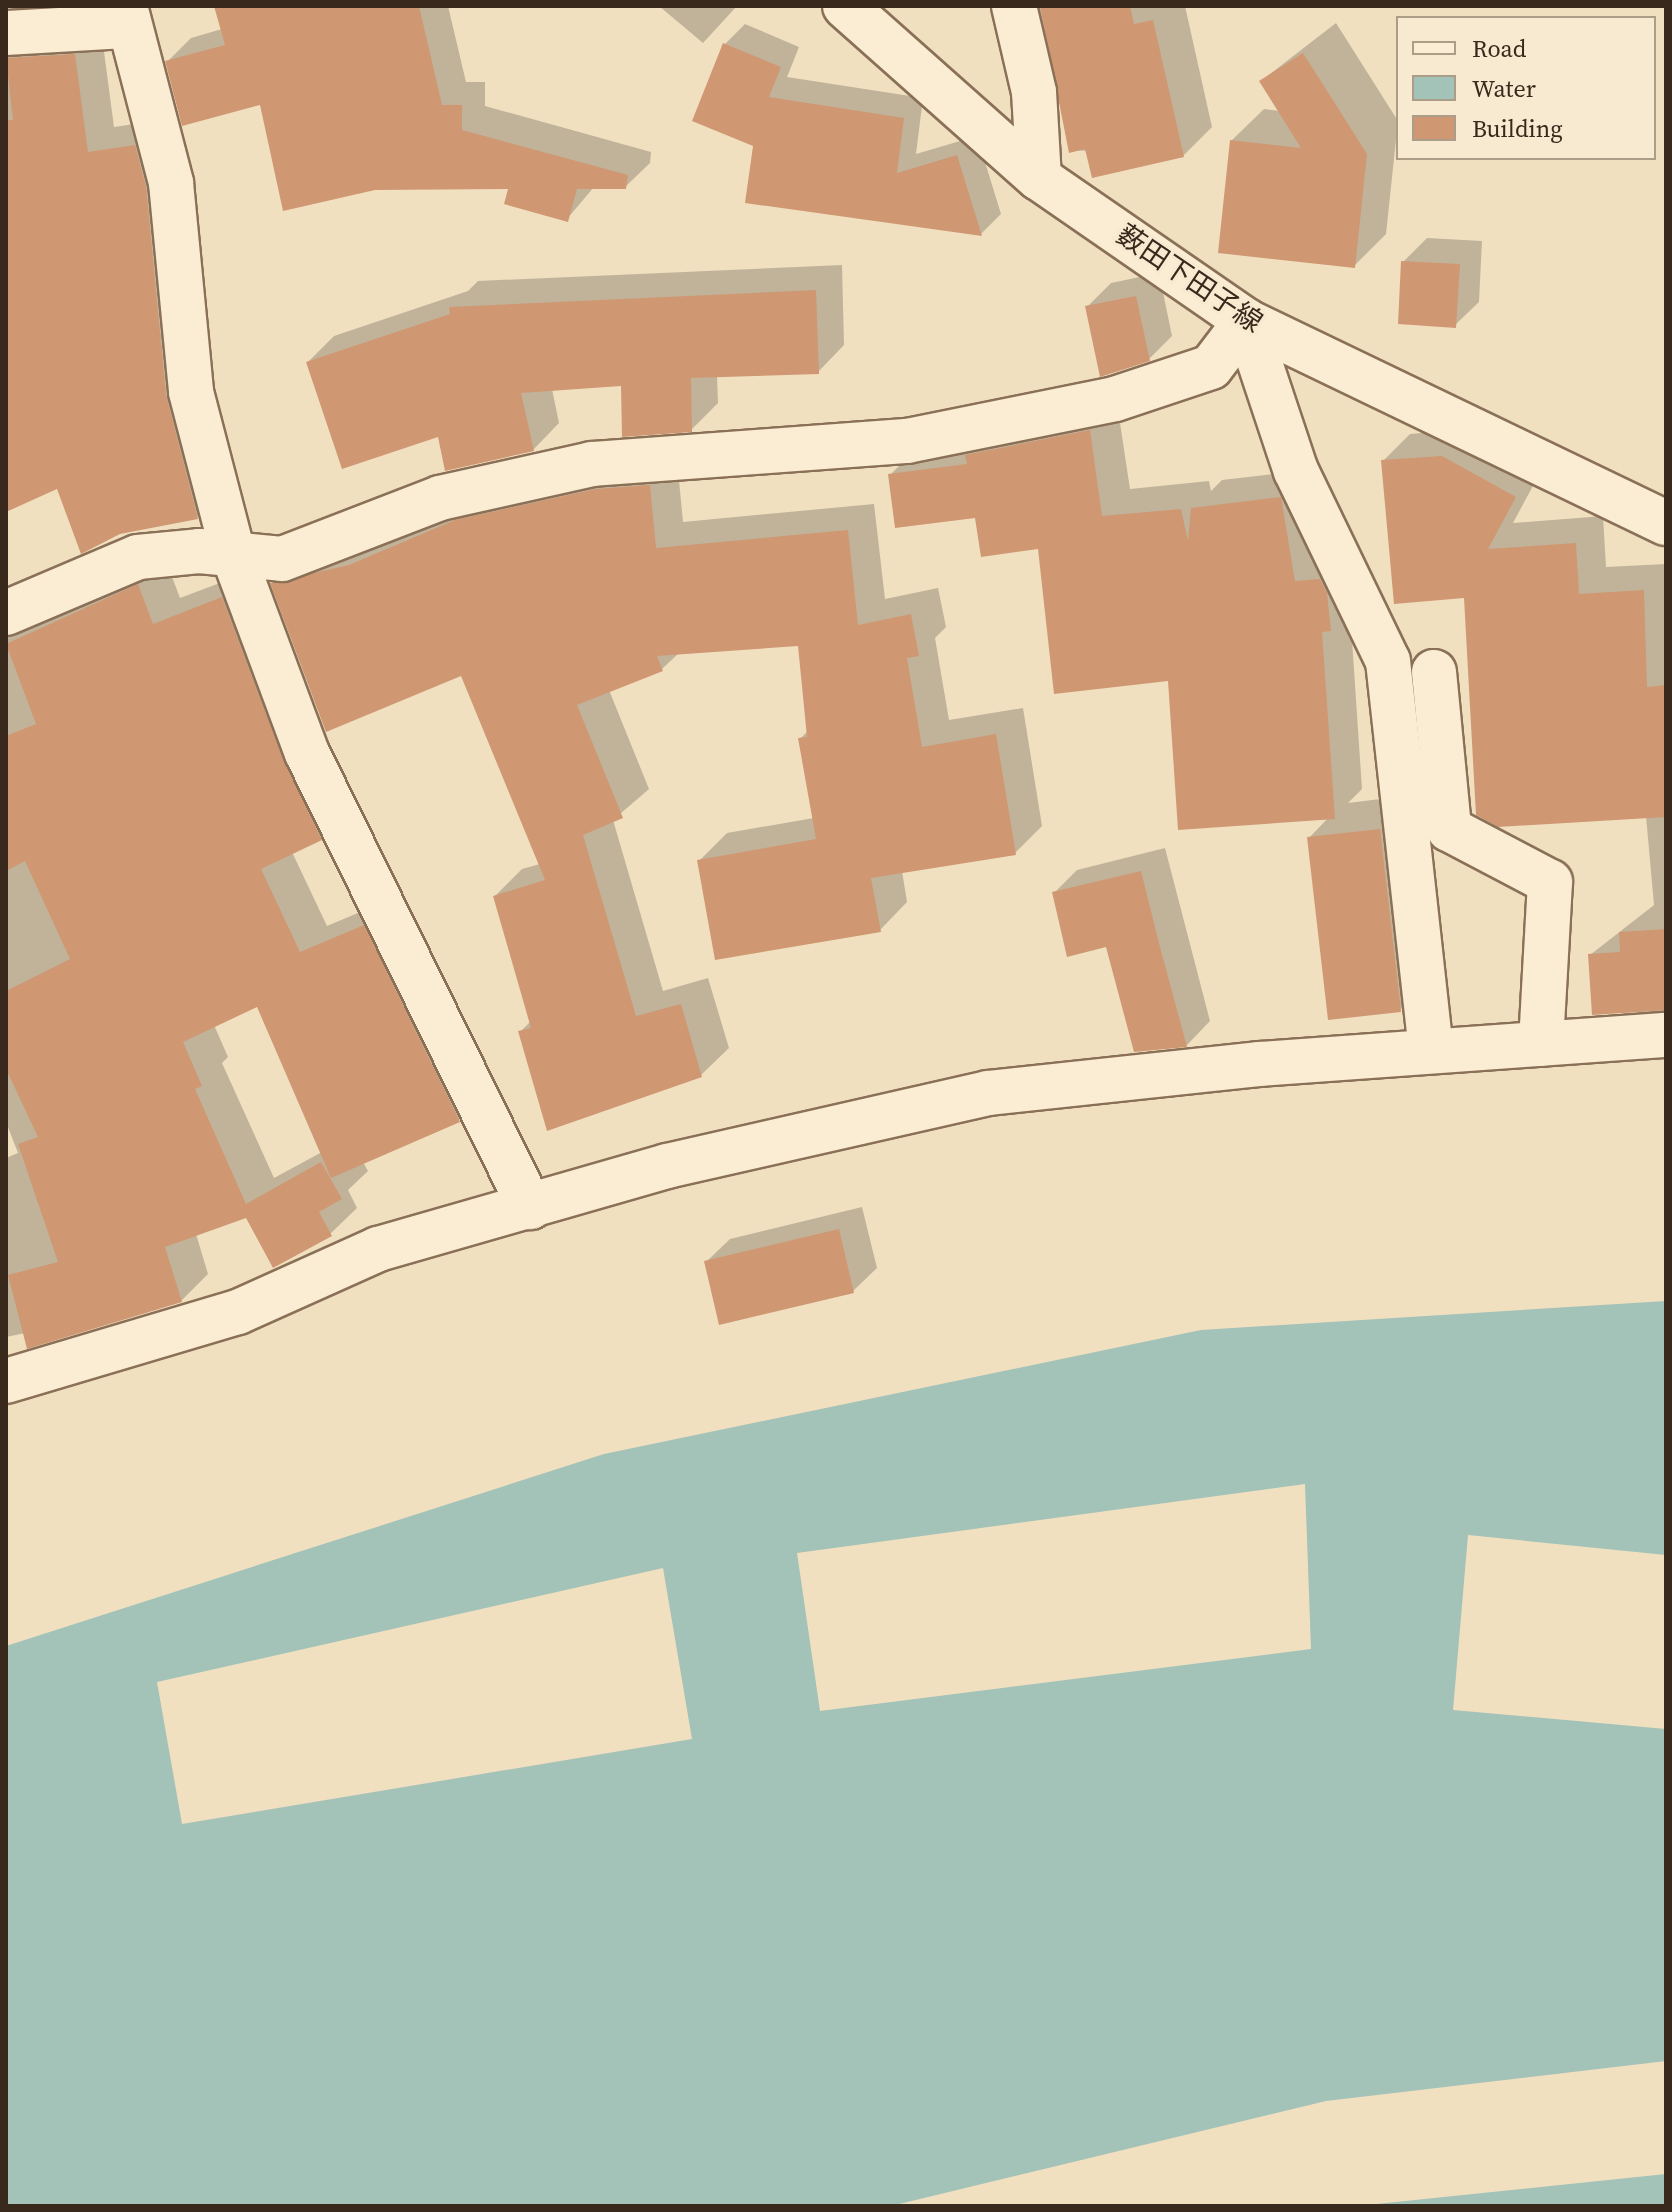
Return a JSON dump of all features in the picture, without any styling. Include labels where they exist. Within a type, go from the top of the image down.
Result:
[{"type":"street","name":"薮田下田子線","points":[[845,6],[1039,178],[1246,321],[1666,523]]},
{"type":"street","points":[[1014,6],[1034,92],[1039,178]]},
{"type":"street","points":[[6,33],[127,16],[171,183],[191,392],[234,557],[307,753],[530,1207]]},
{"type":"street","points":[[6,613],[138,557],[282,559],[440,498],[592,464],[907,441],[1115,399],[1211,367],[1246,321]]},
{"type":"street","points":[[1246,321],[1296,471],[1388,661],[1431,1051]]},
{"type":"street","points":[[1434,672],[1449,829],[1550,882],[1541,1044]]},
{"type":"street","points":[[6,1381],[238,1312],[378,1249],[667,1166],[988,1093],[1431,1051],[1666,1035]]},
{"type":"water","points":[[1666,1301],[1666,2206],[6,2206],[6,1646],[604,1454],[1201,1330]]},
{"type":"pier","points":[[1305,1484],[1311,1649],[820,1711],[797,1553]]},
{"type":"pier","points":[[1468,1535],[1666,1555],[1666,1729],[1453,1710]]},
{"type":"pier","points":[[663,1568],[692,1739],[182,1824],[157,1682]]},
{"type":"pier","points":[[1666,2061],[1666,2174],[1357,2206],[891,2206],[1326,2101]]},
{"type":"building","points":[[214,6],[419,6],[442,105],[462,105],[462,130],[628,175],[626,189],[577,189],[568,222],[504,204],[508,189],[375,190],[283,211],[260,105],[182,126],[165,61],[225,45]]},
{"type":"building","points":[[1040,6],[1130,6],[1134,24],[1153,20],[1184,157],[1092,178],[1085,149],[1069,153]]},
{"type":"building","points":[[723,43],[781,67],[769,97],[904,118],[897,173],[957,155],[982,236],[745,203],[753,146],[692,121]]},
{"type":"building","points":[[1303,53],[1367,154],[1355,268],[1218,253],[1230,140],[1301,148],[1259,81]]},
{"type":"building","points":[[75,54],[88,152],[135,145],[146,187],[166,395],[198,519],[120,534],[81,554],[57,489],[6,512],[6,120],[13,120],[6,58]]},
{"type":"building","points":[[1401,261],[1460,264],[1456,328],[1398,324]]},
{"type":"building","points":[[816,290],[819,374],[691,378],[692,432],[622,437],[621,386],[521,393],[534,451],[445,471],[438,437],[342,469],[306,362],[450,314],[449,307]]},
{"type":"building","points":[[1136,296],[1150,361],[1100,377],[1085,306]]},
{"type":"building","points":[[1090,430],[1102,516],[1181,509],[1188,541],[1191,508],[1281,497],[1295,581],[1320,579],[1327,593],[1331,631],[1322,632],[1335,819],[1178,830],[1168,681],[1054,694],[1038,549],[981,557],[975,518],[895,528],[888,474],[967,464],[965,455]]},
{"type":"building","points":[[1442,456],[1516,497],[1488,549],[1576,543],[1579,594],[1644,590],[1647,687],[1666,685],[1666,817],[1498,827],[1476,815],[1464,598],[1394,604],[1381,460]]},
{"type":"building","points":[[650,485],[656,548],[848,530],[858,625],[911,614],[919,656],[907,658],[922,747],[996,734],[1016,855],[871,878],[881,932],[715,960],[697,860],[816,839],[798,738],[807,737],[798,646],[657,656],[663,671],[577,705],[623,818],[583,835],[636,1016],[681,1004],[702,1077],[547,1131],[518,1031],[531,1028],[493,896],[545,880],[461,676],[326,732],[270,583],[349,565],[455,520],[596,489]]},
{"type":"building","points":[[138,584],[153,624],[222,597],[284,762],[322,840],[261,869],[300,952],[364,925],[460,1122],[331,1178],[257,1007],[183,1042],[202,1086],[195,1089],[246,1204],[321,1162],[342,1199],[319,1212],[332,1236],[273,1268],[246,1218],[165,1247],[182,1302],[27,1349],[8,1275],[58,1262],[18,1144],[38,1137],[6,1069],[6,991],[70,959],[25,861],[6,871],[6,736],[36,724],[6,644]]},
{"type":"building","points":[[1380,829],[1401,1012],[1328,1020],[1307,837]]},
{"type":"building","points":[[1141,871],[1187,1047],[1134,1052],[1106,947],[1067,957],[1052,892]]},
{"type":"building","points":[[1666,929],[1666,1010],[1592,1015],[1588,954],[1620,952],[1619,932]]},
{"type":"building","points":[[839,1229],[854,1293],[719,1325],[704,1261]]}]
